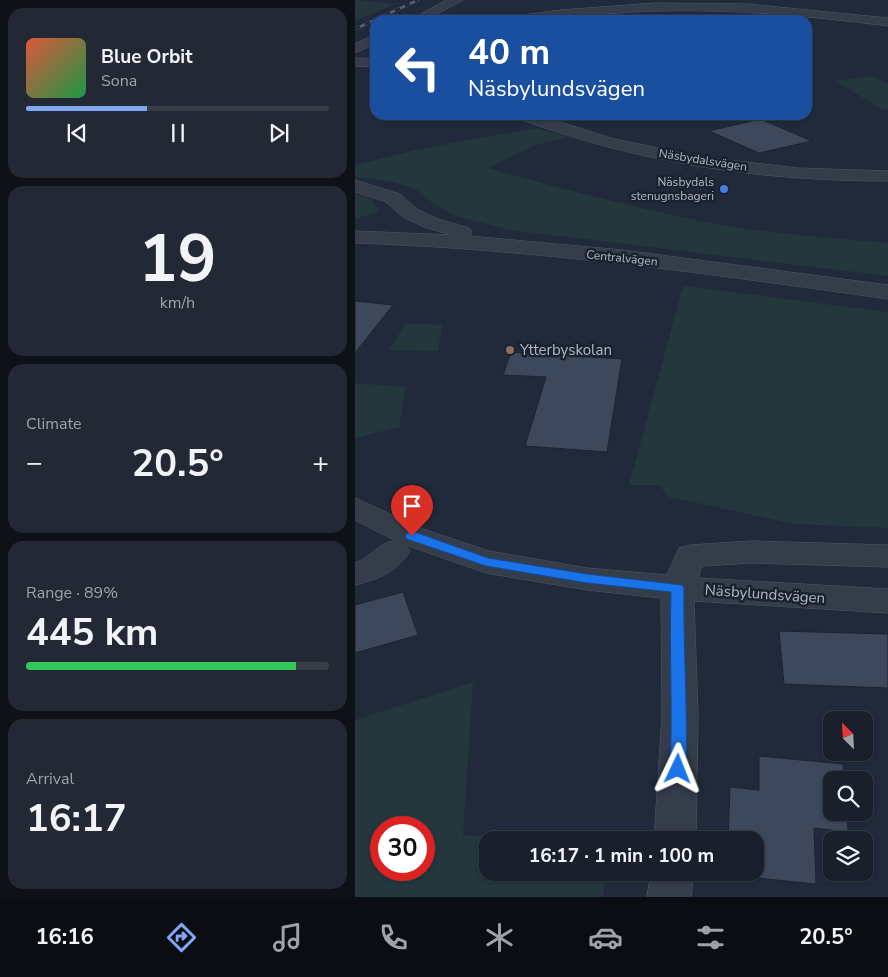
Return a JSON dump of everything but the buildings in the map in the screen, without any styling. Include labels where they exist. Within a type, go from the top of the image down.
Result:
[{"type":"street","points":[[426,15],[457,0]]},
{"type":"street","points":[[550,15],[563,10],[622,6],[703,5],[771,8],[888,22]]},
{"type":"street","points":[[622,6],[625,12],[631,15]]},
{"type":"street","points":[[771,8],[773,15]]},
{"type":"street","points":[[355,49],[370,42]]},
{"type":"street","points":[[355,62],[370,63]]},
{"type":"street","name":"Näsbydalsvägen","points":[[537,120],[574,133],[700,162],[774,171],[888,176]]},
{"type":"street","points":[[355,186],[393,198],[410,213],[431,223],[519,247]]},
{"type":"street","points":[[355,231],[380,225],[395,215],[393,198]]},
{"type":"street","name":"Centralvägen","points":[[355,237],[519,247],[716,269],[888,292]]},
{"type":"street","name":"Centralvägen","points":[[355,246],[515,253],[888,298]]},
{"type":"street","name":"Näsbylundsvägen","points":[[355,508],[412,536],[486,562],[587,579],[678,588],[888,601]]},
{"type":"street","points":[[355,574],[373,569],[394,551]]},
{"type":"street","points":[[675,831],[680,715],[677,633],[678,588],[690,556],[751,552],[888,556]]},
{"type":"street","points":[[669,897],[672,881]]},
{"type":"green space","points":[[355,0],[395,4],[355,21]]},
{"type":"green space","points":[[873,76],[888,84],[888,109],[883,110],[835,81]]},
{"type":"green space","points":[[535,128],[569,137],[536,145],[488,168],[624,204],[706,222],[774,232],[888,243],[888,276],[510,230],[458,217],[434,204],[414,188],[389,181],[355,177],[355,165],[419,149]]},
{"type":"green space","points":[[355,194],[370,198],[380,211],[355,219]]},
{"type":"green space","points":[[683,286],[888,312],[888,528],[795,524],[669,497],[659,485],[629,485]]},
{"type":"green space","points":[[406,323],[442,325],[438,351],[389,350]]},
{"type":"green space","points":[[355,383],[406,387],[399,427],[355,438]]},
{"type":"green space","points":[[473,682],[463,835],[479,836],[479,881],[605,881],[603,897],[355,897],[355,720]]},
{"type":"railway","points":[[385,15],[418,0]]},
{"type":"railway","points":[[355,29],[370,22]]},
{"type":"place","name":"Näsbydals stenugnsbageri","points":[[724,189]]},
{"type":"place","name":"Ytterbyskolan","points":[[510,350]]},
{"type":"route","points":[[412,536],[486,562],[587,579],[678,588],[677,633],[680,715],[678,769]]}]
